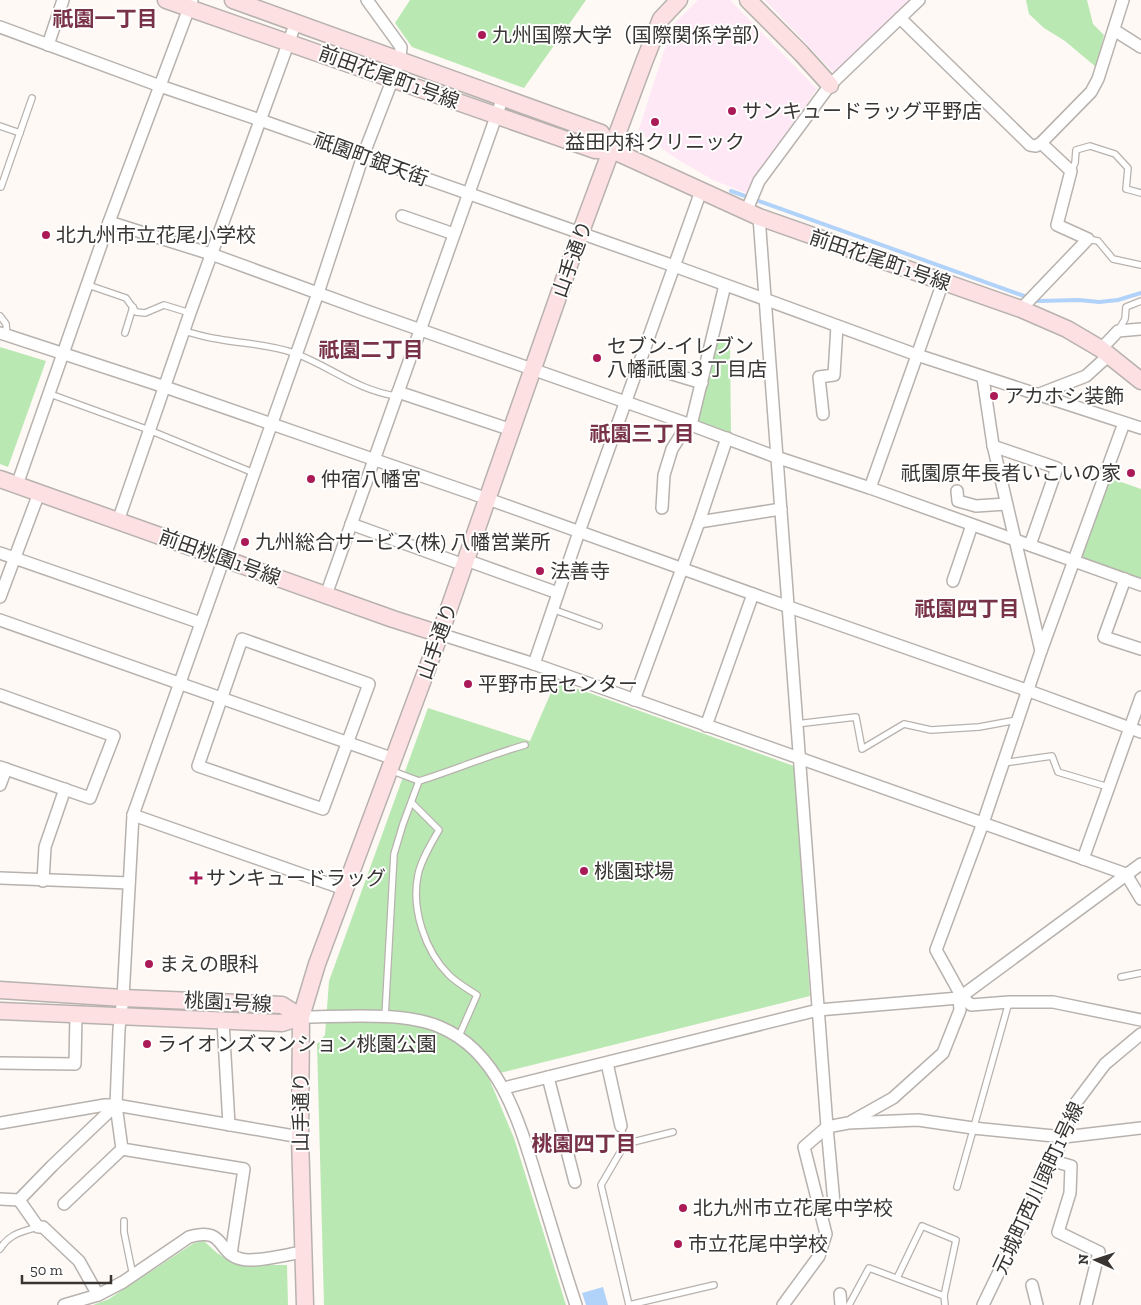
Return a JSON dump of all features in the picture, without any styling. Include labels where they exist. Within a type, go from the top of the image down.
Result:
[{"type":"street","points":[[48,45],[64,0]]},
{"type":"street","name":"前田花尾町1号線","points":[[166,0],[190,4],[289,42],[595,150],[612,150],[701,191],[752,206],[943,282],[1028,301],[1139,376]]},
{"type":"street","name":"前田花尾町1号線","points":[[233,0],[601,132],[612,150]]},
{"type":"street","points":[[122,1149],[116,1105],[133,815],[272,425],[363,156],[400,60],[401,47],[367,0]]},
{"type":"street","name":"山手通り","points":[[305,1305],[300,1137],[301,1017],[317,964],[440,634],[580,234],[660,19],[679,0]]},
{"type":"street","points":[[748,0],[830,85]]},
{"type":"street","points":[[834,1203],[765,300],[752,206],[759,182],[830,85],[919,0]]},
{"type":"street","points":[[900,18],[1030,145],[1036,146],[1091,92],[1098,79],[1123,0]]},
{"type":"street","points":[[17,485],[109,222],[190,4]]},
{"type":"street","points":[[118,521],[211,254],[296,22]]},
{"type":"street","name":"祇園町銀天街","points":[[0,27],[160,86],[674,266],[917,355],[1141,428]]},
{"type":"street","points":[[1114,30],[1141,47]]},
{"type":"street","points":[[326,595],[502,96]]},
{"type":"street","points":[[1028,301],[1088,239],[1057,225],[1071,171],[1041,142]]},
{"type":"street","points":[[534,664],[579,532],[701,191]]},
{"type":"street","points":[[402,216],[454,234]]},
{"type":"street","points":[[109,222],[211,254],[776,457],[870,488],[1141,585]]},
{"type":"street","points":[[870,488],[943,282]]},
{"type":"street","points":[[662,508],[664,475],[672,449],[690,425],[725,285]]},
{"type":"street","points":[[823,414],[819,377],[834,375],[837,326]]},
{"type":"street","points":[[1037,395],[1086,376],[1105,352],[1118,331],[1141,329]]},
{"type":"street","points":[[4,335],[165,387],[488,499],[1136,730]]},
{"type":"street","points":[[639,364],[702,383]]},
{"type":"street","points":[[983,378],[993,446],[1041,651]]},
{"type":"street","points":[[397,394],[512,430]]},
{"type":"street","points":[[848,1123],[893,1098],[944,1053],[960,1010],[960,998],[936,950],[983,823],[1041,651],[1124,423]]},
{"type":"street","points":[[634,700],[699,522],[727,438]]},
{"type":"street","points":[[993,446],[1057,468],[1030,545]]},
{"type":"street","name":"前田桃園1号線","points":[[0,479],[440,634]]},
{"type":"street","points":[[957,491],[958,501],[976,506],[1006,504]]},
{"type":"street","points":[[0,597],[39,493]]},
{"type":"street","points":[[699,522],[781,509]]},
{"type":"street","points":[[351,524],[558,593]]},
{"type":"street","points":[[953,581],[972,525]]},
{"type":"street","points":[[0,553],[201,623]]},
{"type":"street","points":[[1125,579],[1104,637],[1141,649]]},
{"type":"street","points":[[706,726],[753,594]]},
{"type":"street","points":[[0,620],[348,743],[392,764]]},
{"type":"street","points":[[440,634],[534,664],[1126,874],[1141,899]]},
{"type":"street","points":[[242,638],[369,684],[348,743],[323,809],[198,766],[242,638]]},
{"type":"street","points":[[0,695],[114,736],[90,798],[3,768],[0,785]]},
{"type":"street","points":[[1083,859],[1108,787],[1136,730],[1141,697]]},
{"type":"street","points":[[43,881],[45,847],[64,789]]},
{"type":"street","points":[[133,815],[344,889]]},
{"type":"street","points":[[504,1088],[818,1010],[960,998],[1141,864]]},
{"type":"street","points":[[0,878],[129,884]]},
{"type":"street","name":"桃園1号線","points":[[0,990],[282,1005],[301,1017]]},
{"type":"street","points":[[960,998],[971,1005],[1009,1002],[1053,1002],[1141,1020]]},
{"type":"street","name":"桃園1号線","points":[[0,1011],[282,1023],[301,1017]]},
{"type":"street","points":[[0,1063],[75,1064],[76,1015]]},
{"type":"street","points":[[301,1017],[385,1018],[419,1021],[439,1026],[459,1036],[478,1053],[504,1088],[518,1119],[576,1305]]},
{"type":"street","points":[[223,1021],[229,1125]]},
{"type":"street","name":"元城町西川頭町1号線","points":[[983,1305],[1064,1137],[1072,1108],[1105,1064],[1141,1034]]},
{"type":"street","points":[[607,1063],[621,1126]]},
{"type":"street","points":[[548,1077],[575,1182]]},
{"type":"street","points":[[0,1123],[105,1105],[116,1105],[300,1137]]},
{"type":"street","points":[[0,1199],[19,1200],[116,1105]]},
{"type":"street","points":[[783,1305],[819,1256],[826,1234],[804,1147],[827,1127],[848,1123],[918,1120],[973,1128],[1064,1137],[1141,1128]]},
{"type":"street","points":[[64,1204],[122,1149]]},
{"type":"street","points":[[122,1149],[244,1169],[230,1254]]},
{"type":"street","points":[[1053,1161],[1071,1166],[1070,1193],[1058,1232],[1099,1252],[1086,1305]]},
{"type":"street","points":[[19,1200],[38,1227],[43,1227],[79,1261],[98,1295]]},
{"type":"street","points":[[64,1305],[98,1295],[133,1276],[189,1237],[201,1233],[213,1235],[225,1246],[230,1254],[242,1260],[303,1252]]},
{"type":"street","points":[[1032,1285],[1037,1305]]},
{"type":"lane","points":[[0,188],[32,98]]},
{"type":"lane","points":[[0,126],[20,133]]},
{"type":"lane","points":[[1071,171],[1075,163],[1076,150],[1090,146],[1115,154],[1128,168],[1126,189],[1141,194]]},
{"type":"lane","points":[[1088,239],[1098,241],[1113,259],[1141,265]]},
{"type":"lane","points":[[88,285],[126,298],[136,312],[145,313],[164,305],[190,313]]},
{"type":"lane","points":[[1118,331],[1125,319],[1126,307],[1141,301]]},
{"type":"lane","points":[[125,333],[133,307]]},
{"type":"lane","points":[[0,316],[6,324],[4,335]]},
{"type":"lane","points":[[184,331],[216,339],[273,346],[296,353],[363,388],[380,394],[397,394]]},
{"type":"lane","points":[[50,394],[149,430],[254,473]]},
{"type":"lane","points":[[552,609],[599,626]]},
{"type":"lane","points":[[796,724],[856,717],[862,749],[904,724],[931,730],[979,727],[1018,720]]},
{"type":"lane","points":[[419,781],[496,753],[525,745]]},
{"type":"lane","points":[[1003,763],[1052,756],[1058,772],[1108,787]]},
{"type":"lane","points":[[392,764],[419,781]]},
{"type":"lane","points":[[385,1018],[394,854],[419,781]]},
{"type":"lane","points":[[412,803],[438,830],[418,875],[417,905],[423,933],[433,956],[450,976],[477,995],[459,1036]]},
{"type":"lane","points":[[1121,977],[1141,974]]},
{"type":"lane","points":[[957,1187],[1009,1002]]},
{"type":"lane","points":[[621,1126],[625,1144],[601,1185],[629,1305],[714,1284]]},
{"type":"lane","points":[[625,1144],[673,1132]]},
{"type":"lane","points":[[124,1221],[124,1232],[133,1276]]},
{"type":"lane","points":[[897,1278],[922,1226],[956,1240],[944,1296],[945,1305]]},
{"type":"lane","points":[[0,1249],[4,1241],[21,1232],[38,1227]]},
{"type":"lane","points":[[849,1305],[869,1268],[944,1296]]},
{"type":"shaded area","points":[[698,0],[730,0],[817,89],[754,178],[748,194],[713,180],[677,159],[638,132],[672,26]]},
{"type":"shaded area","points":[[765,0],[910,0],[834,73]]},
{"type":"green space","name":"九州国際大学（国際関係学部）","points":[[410,0],[586,0],[524,88],[412,47],[395,23]]},
{"type":"green space","points":[[1026,0],[1087,0],[1093,24],[1104,35],[1096,67],[1065,41],[1044,28],[1029,14]]},
{"type":"green space","points":[[716,341],[730,343],[731,436],[697,423]]},
{"type":"green space","points":[[0,347],[46,361],[8,467],[0,464]]},
{"type":"green space","points":[[1110,478],[1141,489],[1141,580],[1085,560],[1082,554]]},
{"type":"green space","points":[[556,681],[794,766],[810,996],[488,1076],[514,1138],[566,1305],[324,1305],[317,1044],[325,1035],[329,981],[428,708],[530,741]]},
{"type":"green space","points":[[204,1241],[217,1253],[236,1265],[287,1265],[288,1305],[93,1305],[109,1299],[194,1243]]},
{"type":"water","points":[[603,1287],[608,1305],[586,1305],[582,1293]]},
{"type":"waterway","points":[[731,191],[1038,301],[1079,300],[1099,302],[1118,300],[1141,293]]},
{"type":"place","name":"九州国際大学（国際関係学部）","points":[[482,35]]},
{"type":"place","name":"サンキュードラッグ平野店","points":[[732,111]]},
{"type":"place","name":"益田内科クリニック","points":[[655,122]]},
{"type":"place","name":"北九州市立花尾小学校","points":[[46,235]]},
{"type":"place","name":"セブン-イレブン 八幡祇園３丁目店","points":[[597,358]]},
{"type":"place","name":"アカホシ装飾","points":[[994,396]]},
{"type":"place","name":"祇園原年長者いこいの家","points":[[1131,473]]},
{"type":"place","name":"仲宿八幡宮","points":[[311,479]]},
{"type":"place","name":"九州総合サービス(株) 八幡営業所","points":[[245,542]]},
{"type":"place","name":"法善寺","points":[[540,571]]},
{"type":"place","name":"平野市民センター","points":[[468,684]]},
{"type":"place","name":"桃園球場","points":[[584,871]]},
{"type":"place","name":"サンキュードラッグ","points":[[196,878]]},
{"type":"place","name":"まえの眼科","points":[[149,964]]},
{"type":"place","name":"ライオンズマンション桃園公園","points":[[147,1044]]},
{"type":"place","name":"北九州市立花尾中学校","points":[[683,1208]]},
{"type":"place","name":"市立花尾中学校","points":[[678,1244]]},
{"type":"district","name":"祇園一丁目","points":[[105,18]]},
{"type":"district","name":"祇園二丁目","points":[[371,349]]},
{"type":"district","name":"祇園三丁目","points":[[642,433]]},
{"type":"district","name":"祇園四丁目","points":[[967,608]]},
{"type":"district","name":"桃園四丁目","points":[[584,1143]]}]
